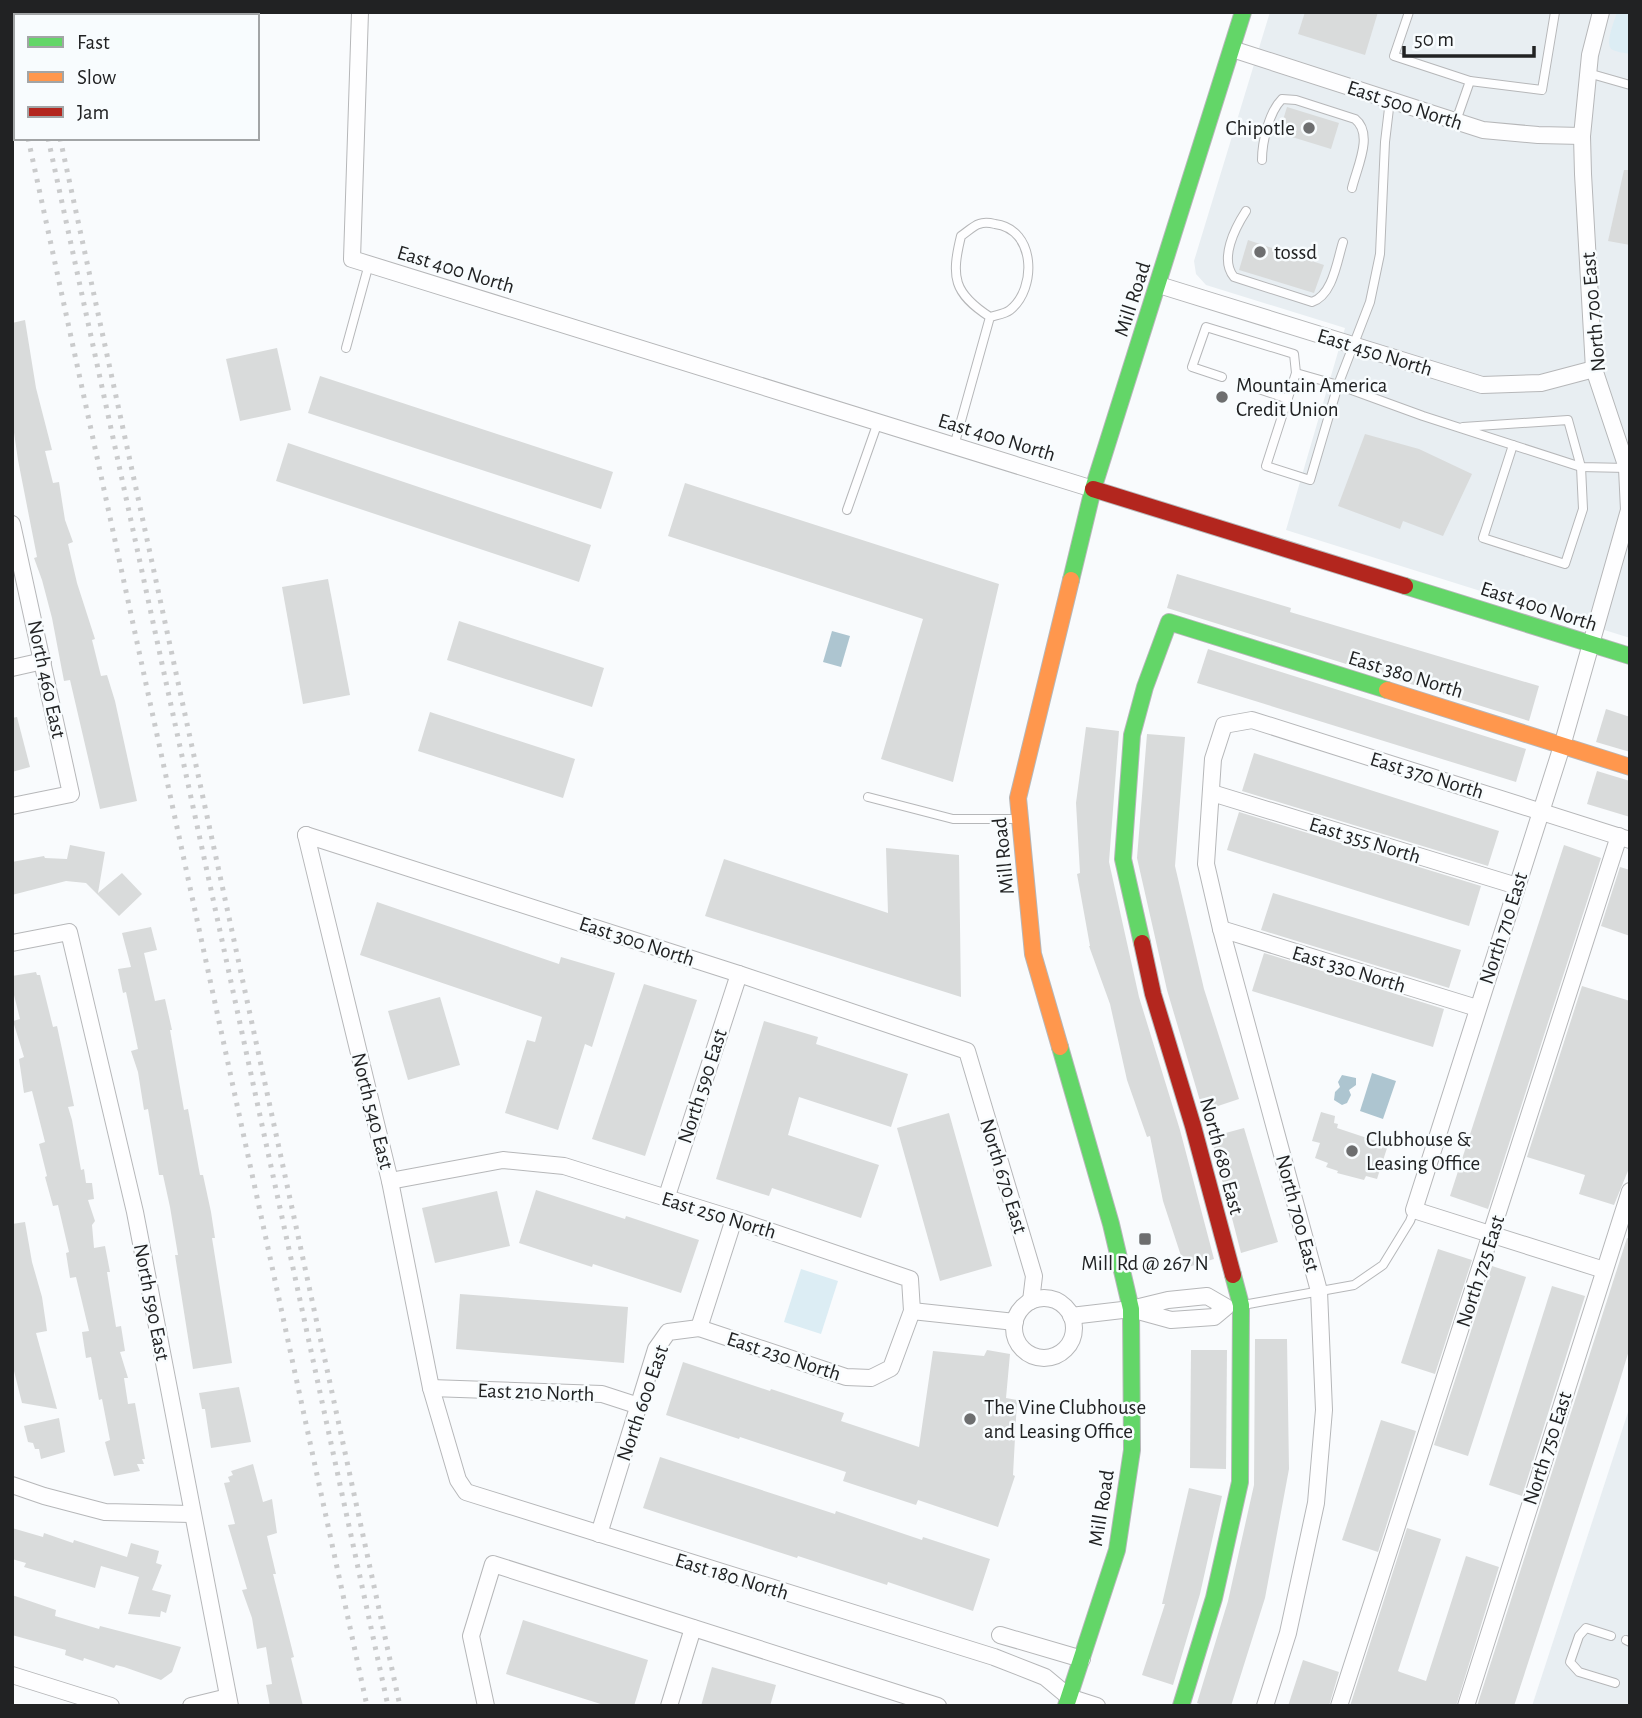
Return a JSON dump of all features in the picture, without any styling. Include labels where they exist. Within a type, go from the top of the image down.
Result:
[{"type":"street","name":"East 400 North","points":[[360,12],[352,259],[1630,656]]},
{"type":"street","name":"Mill Road","points":[[1068,1701],[1117,1550],[1132,1450],[1131,1310],[1111,1224],[1033,954],[1018,798],[1093,489],[1243,12]]},
{"type":"street","name":"North 700 East","points":[[1591,645],[1629,510],[1628,467],[1594,369],[1582,136],[1590,55],[1601,12]]},
{"type":"street","name":"East 500 North","points":[[1232,49],[1483,130],[1582,136]]},
{"type":"street","name":"East 450 North","points":[[1159,285],[1482,385],[1541,383],[1594,369]]},
{"type":"street","name":"North 460 East","points":[[12,806],[71,794],[13,532]]},
{"type":"street","name":"East 380 North","points":[[1169,622],[1630,767]]},
{"type":"street","name":"North 680 East","points":[[1169,622],[1144,687],[1132,735],[1123,859],[1153,994],[1193,1126],[1233,1306],[1240,1482],[1214,1598],[1181,1706]]},
{"type":"street","name":"North 710 East","points":[[1414,1210],[1562,746],[1591,645]]},
{"type":"street","points":[[12,668],[43,662]]},
{"type":"street","name":"East 370 North","points":[[1224,725],[1252,720],[1624,838]]},
{"type":"street","name":"North 700 East","points":[[1224,725],[1213,759],[1206,864],[1220,929],[1319,1291],[1324,1409],[1317,1503],[1288,1633],[1265,1706]]},
{"type":"street","name":"East 355 North","points":[[1212,793],[1517,886]]},
{"type":"street","name":"East 300 North","points":[[306,835],[739,974],[967,1051]]},
{"type":"street","name":"North 540 East","points":[[306,835],[390,1181],[431,1388]]},
{"type":"street","name":"North 725 East","points":[[1339,1706],[1624,838]]},
{"type":"street","name":"East 330 North","points":[[1220,929],[1477,1008]]},
{"type":"street","name":"North 590 East","points":[[12,943],[69,932],[135,1212],[229,1702]]},
{"type":"street","name":"North 590 East","points":[[666,1199],[739,974]]},
{"type":"street","name":"North 670 East","points":[[967,1051],[1034,1276],[1031,1301]]},
{"type":"street","name":"East 250 North","points":[[390,1181],[503,1160],[564,1166],[734,1219],[910,1279],[912,1311]]},
{"type":"street","name":"North 750 East","points":[[1466,1706],[1630,1191]]},
{"type":"street","points":[[1414,1210],[1604,1270]]},
{"type":"street","points":[[699,1328],[734,1219]]},
{"type":"street","points":[[1050,1299],[1066,1308],[1071,1316],[1074,1325],[1069,1345],[1052,1357],[1032,1356],[1017,1342],[1015,1322],[1024,1306],[1031,1301],[1050,1299]]},
{"type":"street","points":[[1071,1316],[1131,1310],[1171,1320],[1214,1317],[1233,1306]]},
{"type":"street","points":[[912,1311],[1015,1322]]},
{"type":"street","name":"East 230 North","points":[[699,1328],[846,1377],[871,1378],[891,1368],[912,1311]]},
{"type":"street","name":"North 600 East","points":[[599,1534],[656,1349],[668,1332],[699,1328]]},
{"type":"street","name":"East 210 North","points":[[431,1388],[602,1394],[639,1406]]},
{"type":"street","name":"East 180 North","points":[[431,1388],[458,1480],[466,1492],[1009,1662],[1045,1677],[1068,1701],[1097,1706]]},
{"type":"street","points":[[12,1485],[105,1512],[191,1514]]},
{"type":"street","points":[[486,1706],[471,1636],[494,1564],[937,1706]]},
{"type":"street","points":[[669,1706],[693,1628]]},
{"type":"street","points":[[1000,1635],[1082,1659]]},
{"type":"street","points":[[12,1675],[111,1706]]},
{"type":"street","points":[[191,1706],[229,1702]]},
{"type":"lane","points":[[1409,12],[1394,56],[1469,81],[1542,90],[1555,12]]},
{"type":"lane","points":[[1588,73],[1630,85]]},
{"type":"lane","points":[[1456,121],[1469,81]]},
{"type":"lane","points":[[1262,160],[1262,149],[1276,105],[1282,99],[1296,100],[1355,119],[1362,125],[1365,134],[1352,187]]},
{"type":"lane","points":[[1222,377],[1192,367],[1206,327],[1294,354],[1296,373],[1266,466],[1310,480],[1338,385],[1370,302],[1380,254],[1385,142],[1390,100]]},
{"type":"lane","points":[[1246,211],[1238,223],[1227,259],[1228,270],[1234,277],[1299,298],[1312,302],[1321,299],[1327,292],[1343,242]]},
{"type":"lane","points":[[981,223],[1000,224],[1016,233],[1028,252],[1029,271],[1022,296],[1009,312],[989,317],[973,306],[958,287],[956,259],[961,236],[981,223]]},
{"type":"lane","points":[[346,348],[369,264]]},
{"type":"lane","points":[[954,446],[989,317]]},
{"type":"lane","points":[[1296,373],[1581,467],[1628,467]]},
{"type":"lane","points":[[1244,384],[1288,399]]},
{"type":"lane","points":[[1457,427],[1567,420],[1581,467],[1583,509],[1565,564],[1483,538],[1513,445]]},
{"type":"lane","points":[[847,510],[878,422]]},
{"type":"lane","points":[[868,797],[953,819],[1021,820]]},
{"type":"lane","points":[[1233,1306],[1354,1285],[1383,1265],[1414,1210]]},
{"type":"lane","points":[[1611,1636],[1586,1628],[1579,1636],[1570,1662],[1579,1672],[1615,1683]]},
{"type":"shaded area","points":[[1270,12],[1630,12],[1630,638],[1286,530],[1345,328],[1206,285],[1196,274],[1194,261]]},
{"type":"shaded area","points":[[1617,12],[1630,12],[1630,54],[1610,48],[1609,38]]},
{"type":"shaded area","points":[[801,1269],[838,1281],[821,1334],[784,1322]]},
{"type":"shaded area","points":[[1630,1406],[1630,1706],[1532,1706]]},
{"type":"water","points":[[832,631],[850,636],[841,667],[823,662]]},
{"type":"water","points":[[1372,1073],[1396,1081],[1383,1119],[1360,1111]]},
{"type":"water","points":[[1342,1075],[1356,1078],[1356,1085],[1349,1090],[1351,1095],[1347,1103],[1342,1105],[1334,1100]]},
{"type":"building","points":[[1305,12],[1378,12],[1365,55],[1298,34]]},
{"type":"building","name":"Chipotle","points":[[1287,107],[1339,123],[1331,149],[1279,133]]},
{"type":"building","points":[[1624,170],[1630,170],[1630,245],[1608,241]]},
{"type":"building","points":[[1248,240],[1324,265],[1314,293],[1239,270]]},
{"type":"building","points":[[25,320],[36,388],[52,450],[45,451],[53,483],[59,482],[65,520],[73,542],[68,544],[77,583],[95,639],[92,640],[101,676],[107,675],[115,701],[137,801],[100,809],[70,680],[64,681],[52,618],[34,558],[37,557],[18,460],[12,419],[12,323]]},
{"type":"building","points":[[277,348],[291,410],[240,421],[226,359]]},
{"type":"building","points":[[320,376],[613,472],[601,509],[308,413]]},
{"type":"building","points":[[1365,434],[1419,449],[1472,474],[1443,536],[1403,521],[1400,529],[1338,506]]},
{"type":"building","points":[[288,443],[591,545],[579,582],[276,481]]},
{"type":"building","points":[[685,483],[999,584],[953,782],[881,759],[923,619],[668,536]]},
{"type":"building","points":[[1177,574],[1291,608],[1290,612],[1539,686],[1529,721],[1167,608]]},
{"type":"building","points":[[328,579],[350,695],[303,704],[282,587]]},
{"type":"building","points":[[459,621],[604,668],[592,707],[447,660]]},
{"type":"building","points":[[1208,649],[1526,749],[1516,782],[1197,683]]},
{"type":"building","points":[[1606,709],[1630,717],[1630,752],[1596,742]]},
{"type":"building","points":[[430,712],[575,759],[563,798],[418,751]]},
{"type":"building","points":[[17,717],[30,767],[12,772],[12,718]]},
{"type":"building","points":[[1086,727],[1119,731],[1109,862],[1139,997],[1180,1130],[1214,1259],[1185,1268],[1163,1201],[1150,1136],[1147,1137],[1127,1080],[1110,1004],[1089,946],[1077,874],[1080,873],[1076,803]]},
{"type":"building","points":[[1147,734],[1185,737],[1175,866],[1204,989],[1239,1099],[1203,1111],[1167,990],[1137,858]]},
{"type":"building","points":[[1254,753],[1499,831],[1488,866],[1242,791]]},
{"type":"building","points":[[1597,771],[1630,781],[1630,817],[1587,804]]},
{"type":"building","points":[[1239,812],[1481,886],[1469,926],[1227,850]]},
{"type":"building","points":[[70,845],[105,852],[98,893],[122,873],[142,894],[119,916],[86,883],[66,881],[12,895],[12,862],[44,856],[67,859]]},
{"type":"building","points":[[1564,845],[1601,858],[1488,1209],[1450,1196]]},
{"type":"building","points":[[886,848],[959,855],[961,997],[705,916],[724,859],[888,913]]},
{"type":"building","points":[[1620,867],[1630,870],[1630,936],[1601,926]]},
{"type":"building","points":[[1273,893],[1461,950],[1449,988],[1261,930]]},
{"type":"building","points":[[377,902],[559,964],[561,957],[615,973],[592,1047],[585,1044],[558,1130],[505,1113],[527,1040],[535,1042],[542,1017],[360,955]]},
{"type":"building","points":[[151,927],[157,950],[144,953],[155,1001],[165,999],[172,1030],[184,1110],[188,1109],[200,1175],[203,1175],[211,1212],[215,1238],[212,1238],[232,1363],[193,1369],[170,1207],[163,1175],[159,1175],[148,1109],[144,1110],[138,1072],[131,1051],[138,1049],[126,992],[123,993],[118,969],[131,967],[122,933]]},
{"type":"building","points":[[1264,953],[1444,1009],[1433,1047],[1252,991]]},
{"type":"building","points":[[36,972],[40,975],[53,1027],[57,1026],[74,1106],[68,1107],[81,1170],[84,1169],[86,1183],[92,1183],[94,1199],[88,1200],[95,1221],[92,1225],[94,1248],[105,1246],[116,1327],[121,1326],[125,1351],[120,1352],[128,1378],[124,1378],[128,1404],[135,1403],[145,1459],[142,1459],[144,1464],[137,1464],[140,1471],[114,1476],[105,1442],[110,1440],[102,1399],[99,1400],[91,1357],[86,1358],[82,1332],[89,1331],[76,1277],[70,1278],[66,1253],[69,1252],[58,1205],[53,1206],[45,1177],[47,1176],[39,1144],[45,1142],[32,1091],[24,1093],[19,1059],[24,1057],[13,1021],[20,1019],[12,976]]},
{"type":"building","points":[[644,984],[697,1000],[645,1156],[592,1139]]},
{"type":"building","points":[[1582,986],[1630,1001],[1630,1166],[1614,1205],[1579,1194],[1585,1175],[1527,1157]]},
{"type":"building","points":[[440,997],[460,1065],[408,1080],[388,1011]]},
{"type":"building","points":[[764,1021],[818,1037],[816,1044],[908,1074],[891,1127],[799,1097],[788,1135],[879,1165],[861,1218],[772,1188],[769,1196],[716,1179]]},
{"type":"building","name":"Clubhouse & Leasing Office","points":[[1321,1112],[1335,1116],[1334,1123],[1338,1124],[1337,1128],[1388,1145],[1377,1179],[1366,1176],[1364,1180],[1337,1173],[1338,1171],[1326,1167],[1328,1163],[1315,1158],[1320,1143],[1312,1141]]},
{"type":"building","points":[[949,1113],[992,1266],[940,1281],[897,1128]]},
{"type":"building","points":[[1244,1128],[1278,1242],[1241,1253],[1211,1137]]},
{"type":"building","points":[[536,1190],[699,1240],[681,1293],[519,1243]]},
{"type":"building","points":[[497,1191],[510,1246],[435,1263],[422,1208]]},
{"type":"building","points":[[25,1222],[47,1331],[36,1333],[57,1409],[22,1403],[14,1371],[12,1372],[12,1224]]},
{"type":"building","points":[[1627,1238],[1630,1239],[1630,1347],[1617,1390],[1514,1706],[1477,1706]]},
{"type":"building","points":[[1438,1249],[1472,1260],[1435,1374],[1401,1363]]},
{"type":"building","points":[[1492,1266],[1526,1277],[1468,1456],[1434,1445]]},
{"type":"building","points":[[1552,1286],[1585,1296],[1522,1496],[1489,1485]]},
{"type":"building","points":[[460,1294],[628,1307],[624,1363],[456,1349]]},
{"type":"building","points":[[1255,1339],[1287,1339],[1289,1469],[1265,1598],[1231,1706],[1205,1706],[1197,1703],[1228,1601],[1254,1485]]},
{"type":"building","points":[[987,1350],[1010,1354],[1006,1398],[1017,1400],[1015,1476],[998,1527],[918,1500],[916,1505],[843,1481],[846,1472],[666,1415],[683,1362],[844,1413],[841,1421],[919,1447],[933,1351],[984,1356]]},
{"type":"building","points":[[1191,1350],[1227,1350],[1226,1469],[1190,1468]]},
{"type":"building","points":[[239,1387],[251,1442],[211,1448],[205,1409],[202,1409],[199,1393]]},
{"type":"building","points":[[59,1418],[65,1452],[41,1459],[39,1449],[35,1449],[33,1443],[28,1442],[24,1426]]},
{"type":"building","points":[[1381,1420],[1416,1431],[1378,1552],[1342,1540]]},
{"type":"building","points":[[660,1457],[835,1514],[836,1511],[990,1559],[973,1611],[888,1582],[887,1585],[798,1556],[797,1558],[643,1508]]},
{"type":"building","points":[[253,1464],[263,1502],[272,1499],[277,1533],[267,1536],[303,1706],[270,1706],[266,1685],[272,1684],[266,1647],[257,1649],[252,1618],[242,1590],[247,1589],[228,1525],[235,1524],[224,1483],[230,1482],[228,1477],[233,1475],[231,1471]]},
{"type":"building","points":[[1189,1488],[1222,1496],[1200,1594],[1173,1685],[1142,1675],[1165,1604],[1162,1604]]},
{"type":"building","points":[[12,1528],[43,1537],[44,1533],[73,1543],[74,1540],[127,1557],[131,1543],[159,1551],[156,1563],[162,1565],[152,1590],[171,1595],[166,1613],[161,1611],[160,1617],[128,1614],[139,1577],[101,1566],[95,1588],[24,1567],[26,1563],[12,1559]]},
{"type":"building","points":[[1407,1528],[1441,1539],[1398,1671],[1400,1672],[1426,1681],[1466,1556],[1499,1567],[1456,1706],[1350,1706]]},
{"type":"building","points":[[12,1595],[56,1610],[55,1616],[99,1629],[100,1626],[181,1647],[172,1672],[161,1680],[116,1665],[114,1668],[84,1658],[83,1661],[65,1655],[66,1650],[12,1635]]},
{"type":"building","points":[[523,1620],[648,1660],[634,1706],[607,1706],[506,1674]]},
{"type":"building","points":[[1303,1660],[1339,1672],[1329,1706],[1288,1706]]},
{"type":"building","points":[[712,1667],[776,1685],[770,1706],[701,1706]]},
{"type":"railway","points":[[12,67],[14,75]]},
{"type":"railway","points":[[28,140],[367,1706]]},
{"type":"railway","points":[[48,140],[388,1706]]},
{"type":"railway","points":[[60,140],[400,1706]]},
{"type":"traffic: fast","points":[[1071,580],[1093,489],[1243,12]]},
{"type":"traffic: fast","points":[[1405,586],[1630,656]]},
{"type":"traffic: fast","points":[[1142,943],[1123,859],[1132,735],[1145,687],[1169,622],[1387,690]]},
{"type":"traffic: fast","points":[[1060,1047],[1111,1224],[1131,1309],[1132,1450],[1117,1550],[1066,1706]]},
{"type":"traffic: fast","points":[[1181,1706],[1214,1598],[1240,1482],[1241,1305],[1233,1275]]},
{"type":"traffic: slow","points":[[1060,1047],[1033,954],[1018,798],[1071,580]]},
{"type":"traffic: slow","points":[[1387,690],[1630,767]]},
{"type":"traffic: jam","points":[[1093,489],[1405,586]]},
{"type":"traffic: jam","points":[[1142,943],[1153,994],[1193,1126],[1233,1275]]},
{"type":"place","name":"Chipotle","points":[[1309,128]]},
{"type":"place","name":"tossd","points":[[1260,252]]},
{"type":"place","name":"Mountain America Credit Union","points":[[1222,397]]},
{"type":"place","name":"Clubhouse & Leasing Office","points":[[1352,1151]]},
{"type":"place","name":"Mill Rd @ 267 N","points":[[1145,1239]]},
{"type":"place","name":"The Vine Clubhouse and Leasing Office","points":[[970,1419]]}]
